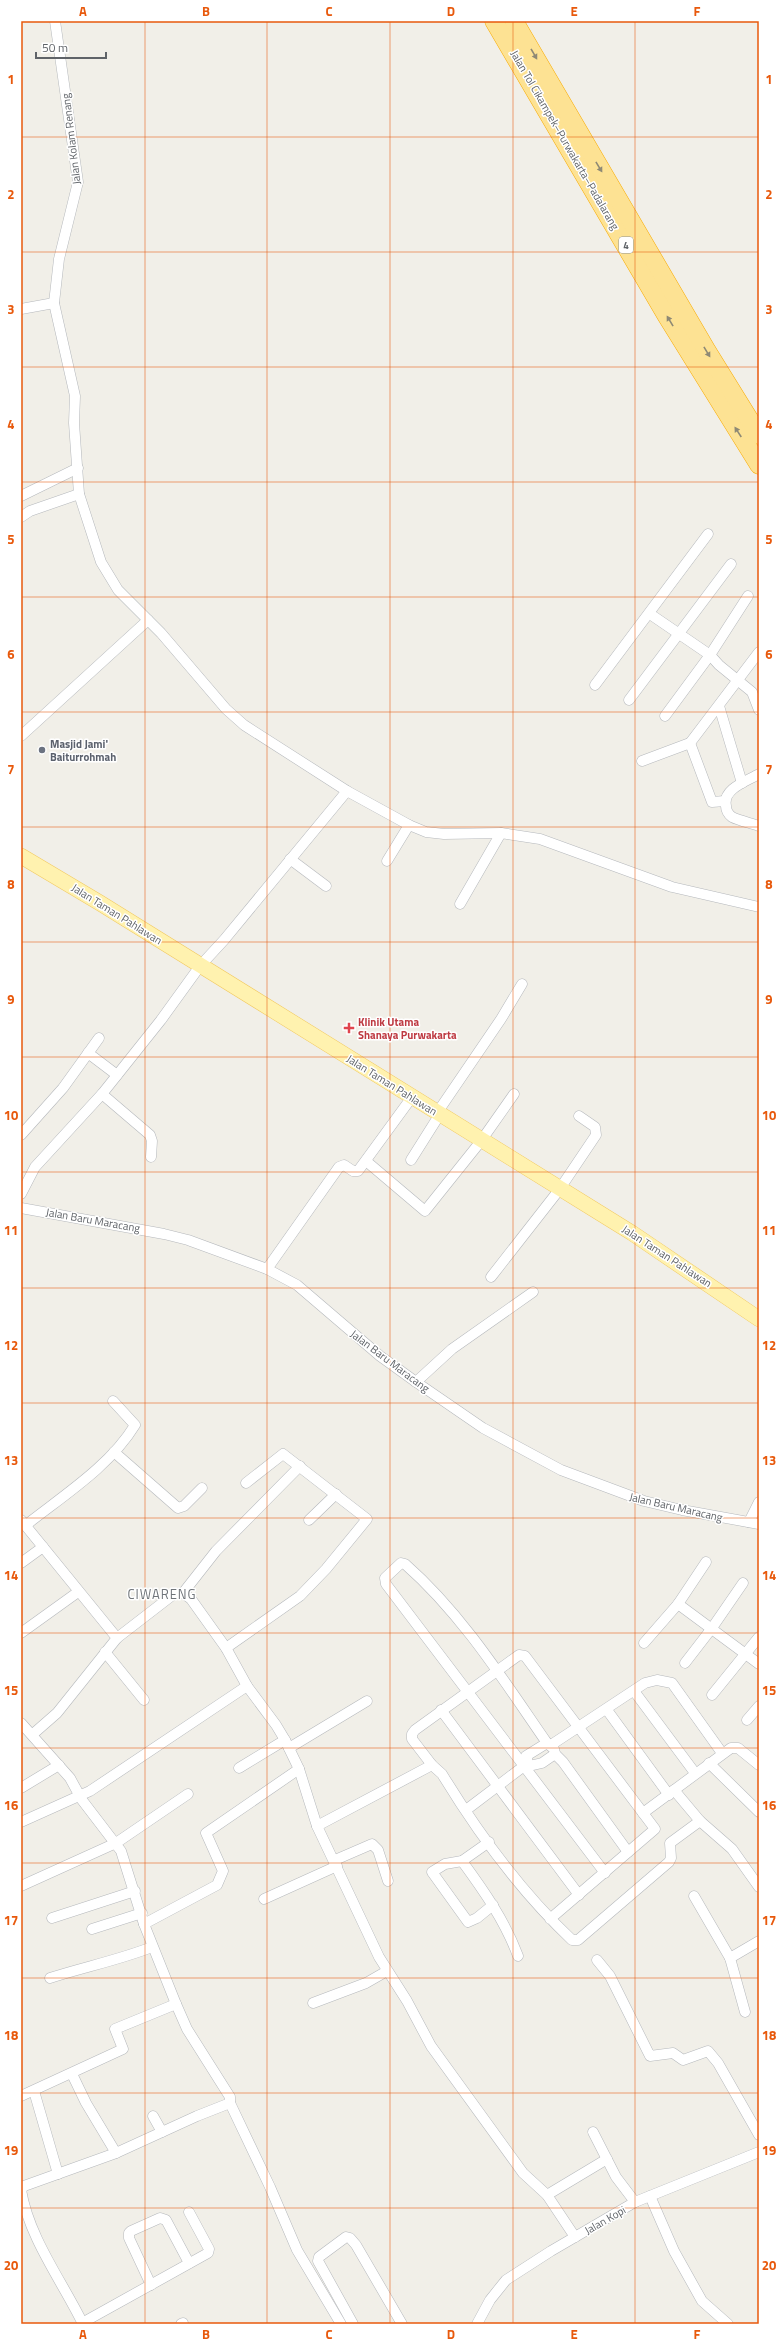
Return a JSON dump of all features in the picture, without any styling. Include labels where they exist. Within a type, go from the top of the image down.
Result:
[{"type":"highway","name":"Jalan Tol Cikampek–Purwakarta–Padalarang","points":[[494,21],[666,315],[759,465]]},
{"type":"highway","name":"Jalan Tol Cikampek–Purwakarta–Padalarang","points":[[514,21],[703,345],[759,435]]},
{"type":"main road","name":"Jalan Taman Pahlawan","points":[[23,860],[200,966],[438,1113],[559,1190],[632,1233],[759,1319]]},
{"type":"street","name":"Jalan Kolam Renang","points":[[55,21],[78,182],[59,259],[54,303],[75,396],[74,423],[79,494],[96,546],[108,575],[118,590],[148,620],[226,708],[244,725],[347,791],[409,825],[426,832],[444,834],[502,834],[540,840],[672,887],[759,907]]},
{"type":"street","points":[[21,309],[54,303]]},
{"type":"street","points":[[21,496],[78,468]]},
{"type":"street","points":[[21,517],[30,511],[79,494]]},
{"type":"street","points":[[595,686],[708,534]]},
{"type":"street","points":[[629,700],[679,636],[731,564]]},
{"type":"street","points":[[665,716],[710,655],[748,596]]},
{"type":"street","points":[[650,614],[679,636],[710,655],[718,665],[752,692],[758,705]]},
{"type":"street","points":[[21,736],[148,620]]},
{"type":"street","points":[[642,761],[690,743],[759,652]]},
{"type":"street","points":[[719,706],[742,783]]},
{"type":"street","points":[[690,743],[712,802],[725,801]]},
{"type":"street","points":[[759,774],[742,783],[727,794],[725,801],[726,810],[732,816],[759,826]]},
{"type":"street","points":[[21,1194],[35,1167],[102,1094],[153,1031],[200,966],[213,954],[347,791]]},
{"type":"street","points":[[387,861],[409,825]]},
{"type":"street","points":[[460,904],[502,834]]},
{"type":"street","points":[[290,859],[326,886]]},
{"type":"street","points":[[411,1160],[438,1113],[501,1019],[522,984]]},
{"type":"street","points":[[21,1135],[58,1094],[99,1038]]},
{"type":"street","points":[[88,1053],[117,1075]]},
{"type":"street","points":[[102,1094],[150,1136],[152,1141],[151,1158]]},
{"type":"street","points":[[366,1161],[425,1211],[481,1141],[514,1094]]},
{"type":"street","points":[[267,1269],[339,1167],[344,1165],[356,1172],[366,1161],[412,1097]]},
{"type":"street","points":[[491,1277],[559,1190],[596,1135],[595,1127],[579,1116]]},
{"type":"street","name":"Jalan Baru Maracang","points":[[21,1208],[164,1234],[188,1240],[267,1269],[297,1285],[380,1356],[483,1428],[573,1476],[644,1501],[754,1523]]},
{"type":"street","points":[[416,1382],[452,1349],[533,1292]]},
{"type":"street","points":[[113,1401],[135,1425],[114,1452],[23,1522],[78,1592],[117,1638]]},
{"type":"street","points":[[114,1452],[178,1508],[184,1506],[202,1488]]},
{"type":"street","points":[[226,1648],[300,1596],[364,1525],[367,1518],[300,1466],[280,1454],[246,1483]]},
{"type":"street","points":[[183,1593],[216,1551],[300,1466]]},
{"type":"street","points":[[309,1520],[336,1494]]},
{"type":"street","points":[[754,1523],[759,1502]]},
{"type":"street","points":[[21,1563],[43,1547]]},
{"type":"street","points":[[644,1643],[678,1604],[706,1562]]},
{"type":"street","points":[[605,1873],[526,1765],[385,1582],[385,1578],[401,1563],[405,1564],[432,1590],[496,1671],[628,1852]]},
{"type":"street","points":[[685,1663],[712,1628],[743,1583]]},
{"type":"street","points":[[21,1633],[78,1592]]},
{"type":"street","points":[[33,1734],[57,1713],[117,1638],[174,1594],[183,1593],[191,1599],[226,1648],[247,1686],[264,1707],[287,1744],[299,1769],[317,1826],[336,1863],[379,1957],[431,2046],[472,2106],[523,2173],[547,2195],[575,2237]]},
{"type":"street","points":[[678,1604],[759,1664]]},
{"type":"street","points":[[712,1695],[759,1637]]},
{"type":"street","points":[[105,1652],[144,1700]]},
{"type":"street","points":[[550,1919],[628,1852],[655,1831],[525,1656],[519,1655],[441,1710],[412,1734],[412,1739],[432,1765],[442,1774],[489,1842],[550,1919],[572,1940],[578,1940],[669,1862],[672,1858],[670,1843],[700,1821]]},
{"type":"street","points":[[526,1765],[526,1756],[551,1747],[651,1680],[672,1683],[722,1753]]},
{"type":"street","points":[[21,1822],[80,1795],[111,1778],[247,1686]]},
{"type":"street","points":[[634,1691],[695,1773]]},
{"type":"street","points":[[239,1768],[367,1701]]},
{"type":"street","points":[[747,1720],[759,1706]]},
{"type":"street","points":[[441,1710],[579,1895]]},
{"type":"street","points":[[607,1710],[672,1793],[700,1821],[732,1849],[759,1887]]},
{"type":"street","points":[[21,1723],[33,1734],[59,1765],[121,1851],[152,1947],[187,2029],[230,2097],[230,2103],[267,2181],[297,2250],[341,2324]]},
{"type":"street","points":[[526,1765],[532,1767],[538,1765],[551,1747]]},
{"type":"street","points":[[643,1813],[672,1793],[708,1763],[731,1748],[738,1748],[759,1765]]},
{"type":"street","points":[[708,1763],[759,1812]]},
{"type":"street","points":[[21,1788],[59,1765]]},
{"type":"street","points":[[317,1826],[432,1765]]},
{"type":"street","points":[[466,1810],[526,1765]]},
{"type":"street","points":[[144,1924],[217,1885],[223,1871],[206,1833],[299,1769]]},
{"type":"street","points":[[21,1886],[116,1843],[188,1794]]},
{"type":"street","points":[[489,1842],[462,1861],[445,1864],[434,1870],[432,1874],[468,1922],[477,1918],[493,1905]]},
{"type":"street","points":[[264,1899],[372,1844],[378,1850],[388,1881]]},
{"type":"street","points":[[462,1861],[493,1905],[511,1936],[518,1956]]},
{"type":"street","points":[[52,1918],[135,1891]]},
{"type":"street","points":[[694,1896],[730,1958],[745,2012]]},
{"type":"street","points":[[92,1929],[142,1913]]},
{"type":"street","points":[[730,1958],[759,1941]]},
{"type":"street","points":[[50,1978],[100,1962],[122,1958],[152,1947]]},
{"type":"street","points":[[597,1960],[610,1976],[650,2056],[673,2053],[683,2060],[708,2051],[718,2063],[759,2135]]},
{"type":"street","points":[[314,2003],[366,1982],[387,1970]]},
{"type":"street","points":[[21,2096],[72,2074],[123,2049],[115,2028],[176,2004]]},
{"type":"street","points":[[72,2074],[86,2103],[116,2154]]},
{"type":"street","points":[[34,2091],[58,2174]]},
{"type":"street","points":[[189,2212],[209,2249],[208,2252],[82,2323],[34,2230],[23,2202],[21,2190],[24,2186],[116,2154],[162,2132],[230,2103]]},
{"type":"street","points":[[154,2116],[162,2132]]},
{"type":"street","points":[[593,2132],[616,2178],[635,2202]]},
{"type":"street","name":"Jalan Kopi","points":[[477,2324],[490,2300],[506,2280],[575,2237],[635,2202],[759,2152]]},
{"type":"street","points":[[547,2195],[606,2159]]},
{"type":"street","points":[[650,2196],[674,2251],[702,2301],[728,2324]]},
{"type":"street","points":[[151,2285],[129,2238],[128,2235],[131,2231],[160,2218],[166,2220],[190,2263]]},
{"type":"street","points":[[353,2324],[318,2261],[319,2256],[346,2238],[350,2238],[356,2245],[402,2324]]},
{"type":"place","name":"Masjid Jami' Baiturrohmah","points":[[42,750]]},
{"type":"place","name":"Klinik Utama Shanaya Purwakarta","points":[[349,1028]]},
{"type":"district","name":"CIWARENG","points":[[162,1594]]}]
